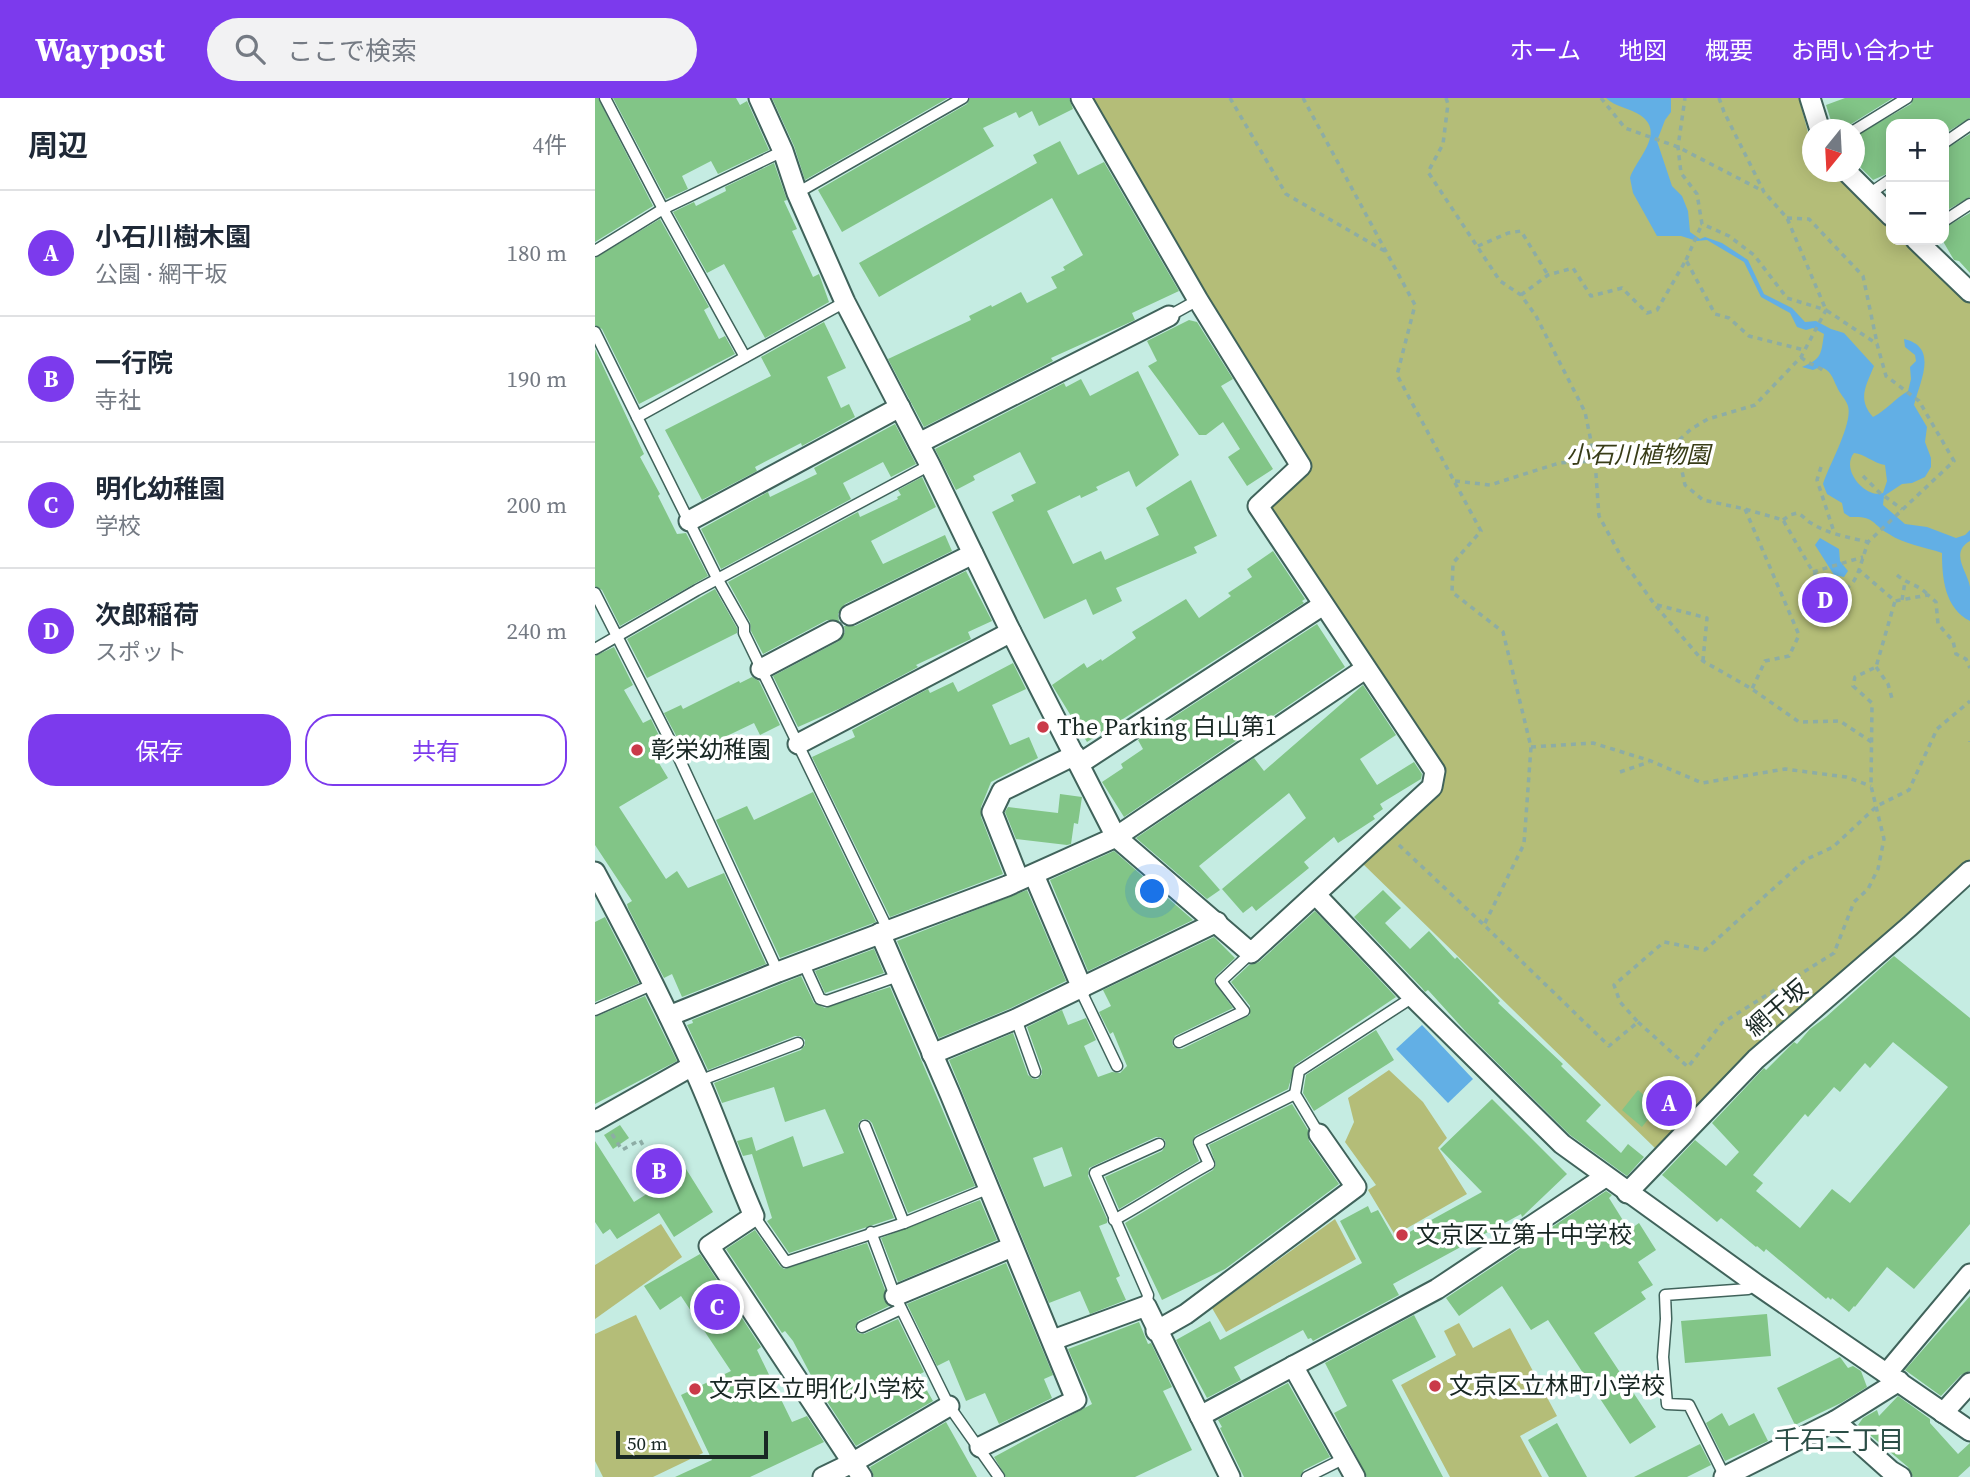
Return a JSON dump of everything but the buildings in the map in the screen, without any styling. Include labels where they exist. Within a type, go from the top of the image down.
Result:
[{"type":"street","points":[[759,98],[845,302],[919,443],[1011,632],[1116,837],[1251,953],[1432,787],[1435,771],[1258,506],[1301,466],[1198,300],[1081,98]]},
{"type":"street","points":[[1810,98],[1817,119]]},
{"type":"street","points":[[1857,182],[1886,211]]},
{"type":"street","points":[[1921,245],[1969,289]]},
{"type":"street","points":[[919,443],[1169,316]]},
{"type":"street","points":[[689,522],[900,407]]},
{"type":"street","points":[[850,614],[973,554]]},
{"type":"street","points":[[1081,988],[992,812],[1002,791],[1077,760],[1323,605]]},
{"type":"street","points":[[761,669],[833,631]]},
{"type":"street","points":[[798,744],[1011,632]]},
{"type":"street","points":[[669,1016],[1027,877],[1116,837],[1365,669]]},
{"type":"street","name":"網干坂","points":[[1627,1193],[1756,1059],[1970,871]]},
{"type":"street","points":[[595,872],[639,951],[695,1073],[754,1216],[709,1246],[857,1470]]},
{"type":"street","points":[[1316,895],[1413,997],[1562,1144],[1756,1284],[1970,1431]]},
{"type":"street","points":[[932,1054],[1016,1019],[1217,922]]},
{"type":"street","points":[[884,931],[898,976],[1076,1400],[980,1447]]},
{"type":"street","points":[[598,1119],[695,1073]]},
{"type":"street","points":[[1156,1331],[1186,1314],[1356,1187],[1319,1135]]},
{"type":"street","points":[[1200,1416],[1437,1289],[1605,1177]]},
{"type":"street","points":[[898,1303],[1012,1247]]},
{"type":"street","points":[[1725,1477],[1836,1421],[1893,1377],[1970,1274]]},
{"type":"street","points":[[1053,1340],[1146,1306],[1230,1477]]},
{"type":"street","points":[[1293,1366],[1355,1477]]},
{"type":"street","points":[[1943,1413],[1970,1383]]},
{"type":"street","points":[[823,1477],[857,1470],[949,1406]]},
{"type":"street","points":[[1836,1421],[1901,1477]]},
{"type":"lane","points":[[605,98],[745,357]]},
{"type":"lane","points":[[797,192],[964,98]]},
{"type":"lane","points":[[1865,123],[1907,98]]},
{"type":"lane","points":[[1949,140],[1970,125]]},
{"type":"lane","points":[[595,251],[663,209],[783,150]]},
{"type":"lane","points":[[1868,194],[1886,182]]},
{"type":"lane","points":[[1949,218],[1970,204]]},
{"type":"lane","points":[[1169,316],[1198,300]]},
{"type":"lane","points":[[637,417],[845,302]]},
{"type":"lane","points":[[595,332],[718,580],[744,626],[744,633],[884,931]]},
{"type":"lane","points":[[595,649],[930,465]]},
{"type":"lane","points":[[595,593],[678,755],[692,792],[778,972]]},
{"type":"lane","points":[[1179,1042],[1244,1011],[1221,981],[1251,953]]},
{"type":"lane","points":[[803,962],[820,999],[827,1001],[898,976]]},
{"type":"lane","points":[[595,1010],[654,985]]},
{"type":"lane","points":[[1081,988],[1117,1066]]},
{"type":"lane","points":[[1319,1135],[1295,1094],[1300,1072],[1413,997]]},
{"type":"lane","points":[[1016,1019],[1035,1072]]},
{"type":"lane","points":[[695,1073],[798,1044]]},
{"type":"lane","points":[[1114,1220],[1209,1164],[1199,1142],[1295,1094]]},
{"type":"lane","points":[[865,1126],[904,1223]]},
{"type":"lane","points":[[1146,1306],[1148,1295],[1095,1173],[1159,1144]]},
{"type":"lane","points":[[754,1216],[786,1262],[904,1223],[987,1189]]},
{"type":"lane","points":[[871,1232],[898,1303],[949,1406],[980,1447],[997,1476]]},
{"type":"lane","points":[[1725,1477],[1689,1405],[1667,1404],[1663,1357],[1665,1295],[1748,1289],[1756,1284]]},
{"type":"lane","points":[[862,1327],[898,1303]]},
{"type":"lane","points":[[1307,1477],[1345,1458]]},
{"type":"path","points":[[1230,98],[1286,194],[1389,254]]},
{"type":"path","points":[[1303,98],[1415,304],[1397,374],[1481,531],[1453,563],[1452,592],[1503,632],[1531,747],[1524,844],[1484,925]]},
{"type":"path","points":[[1446,98],[1448,104],[1443,144],[1428,172],[1500,281],[1521,295],[1537,316],[1585,412],[1595,461],[1599,516],[1624,562],[1655,605],[1703,661],[1752,689],[1799,722],[1840,721],[1873,743]]},
{"type":"path","points":[[1601,98],[1625,128],[1678,147],[1764,192]]},
{"type":"path","points":[[1521,295],[1548,275],[1573,268],[1591,296],[1622,288],[1647,313],[1657,310],[1686,260],[1702,224],[1697,194],[1681,173],[1678,147],[1685,98]]},
{"type":"path","points":[[1719,98],[1764,192],[1787,218],[1826,310]]},
{"type":"path","points":[[1787,218],[1809,219],[1863,276],[1886,376],[1919,401],[1954,461],[1868,542],[1853,584],[1845,590],[1831,591],[1825,599]]},
{"type":"path","points":[[1702,224],[1729,236],[1754,255],[1787,298],[1826,310],[1877,344]]},
{"type":"path","points":[[1479,246],[1508,233],[1521,231],[1548,275]]},
{"type":"path","points":[[1686,260],[1715,314],[1729,318],[1749,337],[1805,351]]},
{"type":"path","points":[[1455,481],[1489,485],[1559,463],[1595,461],[1635,464],[1640,450],[1677,443],[1691,429],[1708,419],[1755,405],[1801,357],[1826,310]]},
{"type":"path","points":[[1801,357],[1826,373]]},
{"type":"path","points":[[1677,443],[1685,485],[1703,499],[1783,520],[1813,572],[1831,591]]},
{"type":"path","points":[[1821,467],[1817,480],[1835,534]]},
{"type":"path","points":[[1863,476],[1902,509]]},
{"type":"path","points":[[1745,509],[1799,635],[1789,656],[1765,661],[1752,689]]},
{"type":"path","points":[[1783,520],[1790,514],[1797,513],[1810,523],[1835,534],[1868,542]]},
{"type":"path","points":[[1813,572],[1863,557]]},
{"type":"path","points":[[1859,570],[1895,601],[1928,594]]},
{"type":"path","points":[[1898,575],[1905,582],[1923,588],[1936,602],[1938,624],[1953,641],[1956,654],[1966,659],[1970,668]]},
{"type":"path","points":[[1902,600],[1905,582]]},
{"type":"path","points":[[1895,601],[1876,667],[1855,677],[1853,686],[1872,703],[1871,786],[1877,806],[1884,839],[1878,869],[1868,889],[1854,902],[1834,953],[1722,1023],[1688,1067],[1620,1002],[1614,985],[1664,942],[1705,950],[1805,860],[1833,847],[1877,806],[1909,790],[1937,729],[1970,701]]},
{"type":"path","points":[[1655,605],[1707,618],[1703,661]]},
{"type":"path","points":[[1876,667],[1888,684],[1893,702]]},
{"type":"path","points":[[1531,747],[1593,743],[1651,761],[1702,783],[1785,769],[1846,777],[1871,786]]},
{"type":"path","points":[[1619,772],[1651,761]]},
{"type":"path","points":[[1893,790],[1896,796]]},
{"type":"path","points":[[1399,845],[1609,1046],[1639,1022]]},
{"type":"path","points":[[598,1119],[622,1150],[640,1140],[655,1167]]},
{"type":"green space","name":"小石川植物園","points":[[1090,98],[1799,98],[1804,119],[1802,119],[1802,182],[1844,182],[1886,224],[1886,245],[1908,245],[1970,303],[1970,859],[1908,921],[1744,1056],[1657,1150],[1363,864],[1436,793],[1441,767],[1265,506],[1306,468]]},
{"type":"green space","points":[[1389,1070],[1423,1102],[1447,1138],[1438,1148],[1467,1194],[1395,1235],[1368,1190],[1376,1185],[1345,1142],[1354,1122],[1348,1098]]},
{"type":"green space","points":[[1335,1219],[1356,1259],[1226,1332],[1212,1308]]},
{"type":"green space","points":[[661,1224],[682,1257],[595,1319],[595,1265]]},
{"type":"green space","points":[[636,1315],[703,1453],[653,1477],[603,1477],[595,1461],[595,1334]]},
{"type":"green space","points":[[1459,1323],[1473,1348],[1510,1328],[1557,1416],[1520,1436],[1542,1477],[1450,1477],[1401,1385],[1456,1355],[1444,1331]]},
{"type":"water","points":[[1606,98],[1671,98],[1671,112],[1657,141],[1672,186],[1682,196],[1688,211],[1690,232],[1700,239],[1705,237],[1722,243],[1748,260],[1764,294],[1792,308],[1805,322],[1816,321],[1844,333],[1874,366],[1864,398],[1873,417],[1908,391],[1910,367],[1916,361],[1915,355],[1905,347],[1904,339],[1915,343],[1921,349],[1924,357],[1923,376],[1914,405],[1927,427],[1925,442],[1931,458],[1931,467],[1925,477],[1902,484],[1884,496],[1883,505],[1905,524],[1927,527],[1956,538],[1970,530],[1970,541],[1964,546],[1960,557],[1970,587],[1970,621],[1955,609],[1950,601],[1944,583],[1942,553],[1901,540],[1869,519],[1850,517],[1844,513],[1842,503],[1827,494],[1823,484],[1844,434],[1849,414],[1847,403],[1829,372],[1820,367],[1813,370],[1802,367],[1819,355],[1824,334],[1813,328],[1806,330],[1797,327],[1790,313],[1761,297],[1744,262],[1707,240],[1657,236],[1633,193],[1630,178],[1647,146],[1651,130],[1648,122],[1640,115]],"holes":[[[1854,453],[1885,465],[1887,481],[1883,493],[1869,492],[1857,482],[1850,467]]]},
{"type":"water","points":[[1820,538],[1839,549],[1840,561],[1848,571],[1844,577],[1834,575],[1815,545]]},
{"type":"water","points":[[1422,1025],[1473,1079],[1448,1103],[1396,1049]]},
{"type":"place","name":"次郎稲荷","points":[[1825,600]]},
{"type":"place","name":"The Parking 白山第1","points":[[1043,727]]},
{"type":"place","name":"彰栄幼稚園","points":[[637,750]]},
{"type":"place","name":"小石川樹木園","points":[[1669,1103]]},
{"type":"place","name":"一行院","points":[[659,1171]]},
{"type":"place","name":"文京区立第十中学校","points":[[1402,1235]]},
{"type":"place","name":"明化幼稚園","points":[[717,1307]]},
{"type":"place","name":"文京区立林町小学校","points":[[1435,1386]]},
{"type":"place","name":"文京区立明化小学校","points":[[695,1389]]},
{"type":"district","name":"千石二丁目","points":[[1839,1440]]}]
